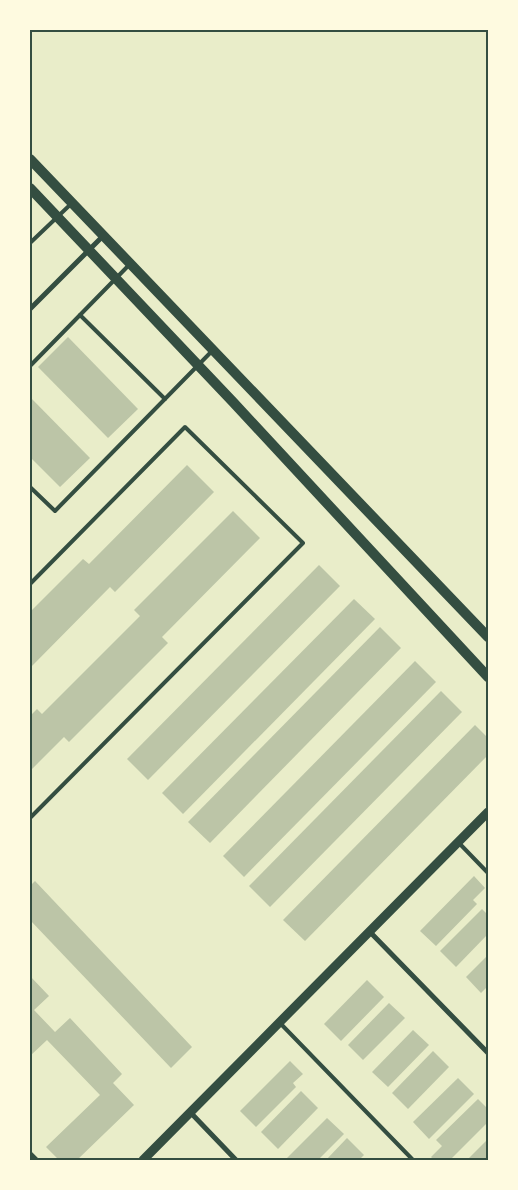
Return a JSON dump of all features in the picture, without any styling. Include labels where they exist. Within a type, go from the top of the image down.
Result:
[{"type":"main road","points":[[30,159],[488,637]]},
{"type":"main road","points":[[30,188],[488,677]]},
{"type":"street","points":[[30,309],[104,236]]},
{"type":"street","points":[[143,1160],[488,812]]},
{"type":"street","points":[[370,932],[488,1053]]},
{"type":"street","points":[[190,1112],[236,1160]]},
{"type":"lane","points":[[30,243],[72,203]]},
{"type":"lane","points":[[30,366],[131,264]]},
{"type":"lane","points":[[80,315],[165,399]]},
{"type":"lane","points":[[30,487],[55,511],[213,350]]},
{"type":"lane","points":[[30,584],[185,427],[303,543],[30,818]]},
{"type":"lane","points":[[458,842],[488,873]]},
{"type":"lane","points":[[279,1022],[413,1160]]},
{"type":"lane","points":[[30,1153],[37,1160]]},
{"type":"building","points":[[68,337],[138,409],[108,438],[38,367]]},
{"type":"building","points":[[30,397],[90,458],[60,487],[30,457]]},
{"type":"building","points":[[187,465],[214,492],[115,592],[110,587],[30,668],[30,612],[83,559],[89,564]]},
{"type":"building","points":[[233,511],[260,538],[162,637],[168,643],[69,742],[64,737],[30,771],[30,716],[37,709],[42,714],[140,616],[134,610]]},
{"type":"building","points":[[319,565],[340,586],[148,780],[127,759]]},
{"type":"building","points":[[354,599],[375,619],[183,814],[162,793]]},
{"type":"building","points":[[380,627],[401,648],[210,843],[188,822]]},
{"type":"building","points":[[415,661],[436,682],[244,877],[223,856]]},
{"type":"building","points":[[441,691],[462,712],[270,907],[249,886]]},
{"type":"building","points":[[475,725],[488,738],[488,755],[305,941],[283,920]]},
{"type":"building","points":[[474,876],[485,888],[473,900],[477,904],[436,946],[420,931]]},
{"type":"building","points":[[35,881],[192,1047],[171,1068],[30,920],[30,886]]},
{"type":"building","points":[[482,909],[488,915],[488,934],[456,967],[440,951]]},
{"type":"building","points":[[488,955],[488,986],[481,993],[466,977]]},
{"type":"building","points":[[30,976],[49,996],[34,1010],[55,1032],[70,1018],[122,1074],[113,1083],[134,1105],[77,1160],[59,1160],[46,1147],[100,1095],[47,1040],[30,1056]]},
{"type":"building","points":[[367,980],[384,997],[341,1041],[324,1024]]},
{"type":"building","points":[[389,1003],[405,1018],[363,1060],[348,1045]]},
{"type":"building","points":[[413,1030],[429,1045],[388,1087],[372,1072]]},
{"type":"building","points":[[433,1051],[449,1067],[408,1109],[392,1093]]},
{"type":"building","points":[[290,1061],[303,1074],[293,1083],[296,1087],[256,1127],[240,1111]]},
{"type":"building","points":[[458,1078],[474,1094],[429,1139],[413,1122]]},
{"type":"building","points":[[301,1091],[318,1108],[278,1149],[261,1132]]},
{"type":"building","points":[[478,1099],[488,1109],[488,1122],[450,1160],[434,1160],[431,1157],[442,1146],[436,1140]]},
{"type":"building","points":[[327,1118],[344,1134],[318,1160],[289,1160],[287,1158]]},
{"type":"building","points":[[347,1138],[364,1155],[359,1160],[326,1160]]},
{"type":"building","points":[[488,1139],[488,1160],[467,1160]]}]
